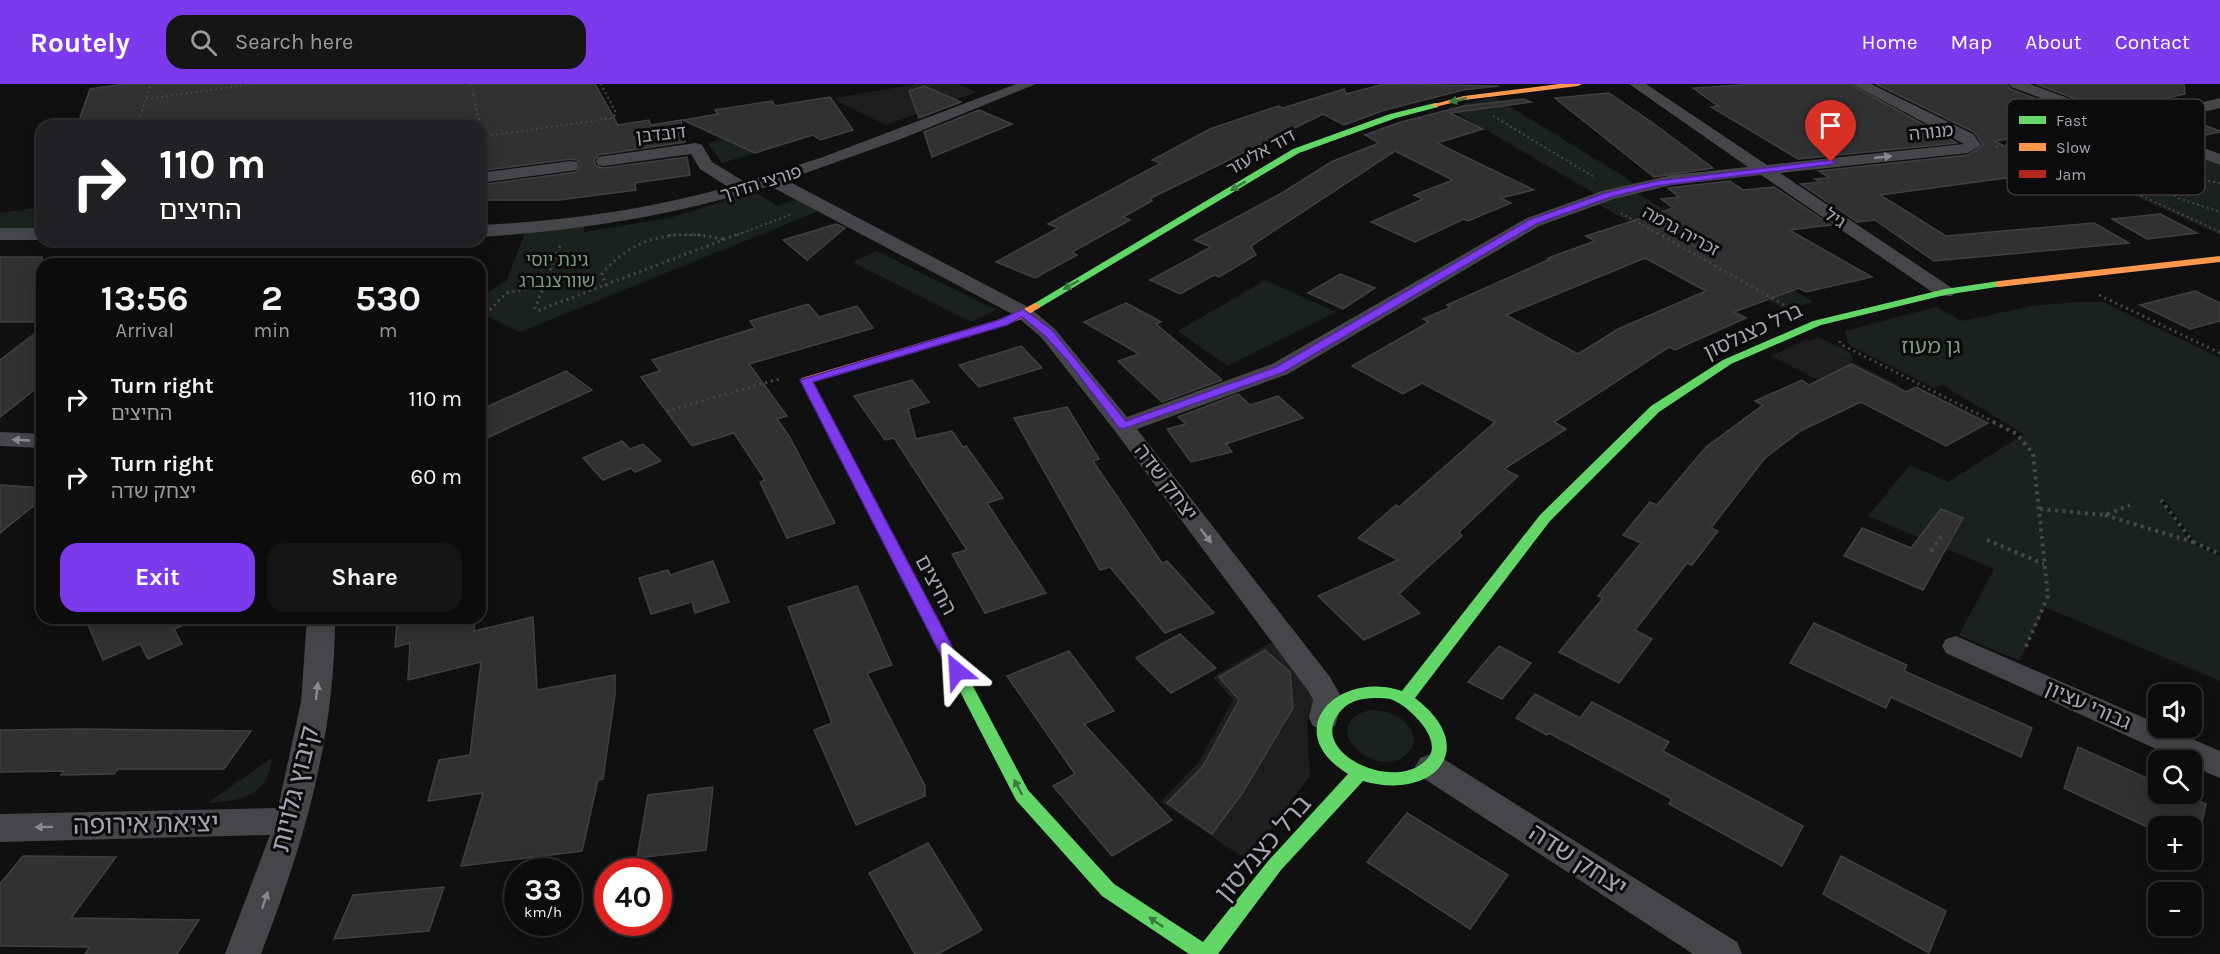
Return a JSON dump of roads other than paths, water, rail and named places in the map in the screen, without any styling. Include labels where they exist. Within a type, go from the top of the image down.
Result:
[{"type":"street","name":"פורצי הדרך","points":[[486,231],[566,225],[673,209],[845,156],[1029,84]]},
{"type":"street","name":"דוד אלעזר","points":[[1023,312],[1296,151],[1393,116],[1464,98],[1578,84]]},
{"type":"street","name":"גיל","points":[[1636,84],[1945,292]]},
{"type":"street","name":"מנורה","points":[[1123,426],[1280,369],[1453,271],[1533,222],[1618,192],[1672,180],[1968,148],[1973,145],[1967,137],[1860,84]]},
{"type":"street","points":[[2016,84],[2056,99]]},
{"type":"street","points":[[2205,105],[2220,102]]},
{"type":"street","name":"דובדבן","points":[[604,161],[696,148],[706,165],[744,189]]},
{"type":"street","points":[[2205,154],[2220,160]]},
{"type":"street","points":[[486,177],[571,166]]},
{"type":"street","name":"יצחק שדה","points":[[772,180],[900,245],[1023,312],[1048,333],[1071,358],[1320,685],[1328,700],[1324,718]]},
{"type":"street","points":[[0,234],[36,234]]},
{"type":"street","name":"ברל כצנלסון","points":[[1405,699],[1545,518],[1655,409],[1727,362],[1817,323],[1945,292],[2062,275],[2220,259]]},
{"type":"street","name":"החיצים","points":[[1023,312],[982,329],[806,380],[1022,795],[1108,890],[1205,954]]},
{"type":"street","points":[[0,439],[36,441]]},
{"type":"street","name":"קיבוץ גלויות","points":[[243,954],[262,908],[292,821],[317,697],[321,624]]},
{"type":"street","name":"גבורי עציון","points":[[1956,646],[2220,765]]},
{"type":"street","points":[[1362,692],[1381,692],[1405,699],[1430,717],[1438,731],[1441,746],[1437,761],[1411,780],[1392,782],[1359,774],[1337,760],[1327,747],[1323,732],[1324,718],[1332,706],[1345,697],[1362,692]]},
{"type":"street","name":"יצחק שדה","points":[[1431,767],[1724,954]]},
{"type":"street","name":"ברל כצנלסון","points":[[1205,954],[1275,865],[1359,774]]},
{"type":"street","name":"יציאת אירופה","points":[[0,828],[292,821]]},
{"type":"park label","name":"גינת יוסי שוורצנברג","points":[[557,270]]},
{"type":"park label","name":"גן מעוז","points":[[1931,346]]}]
